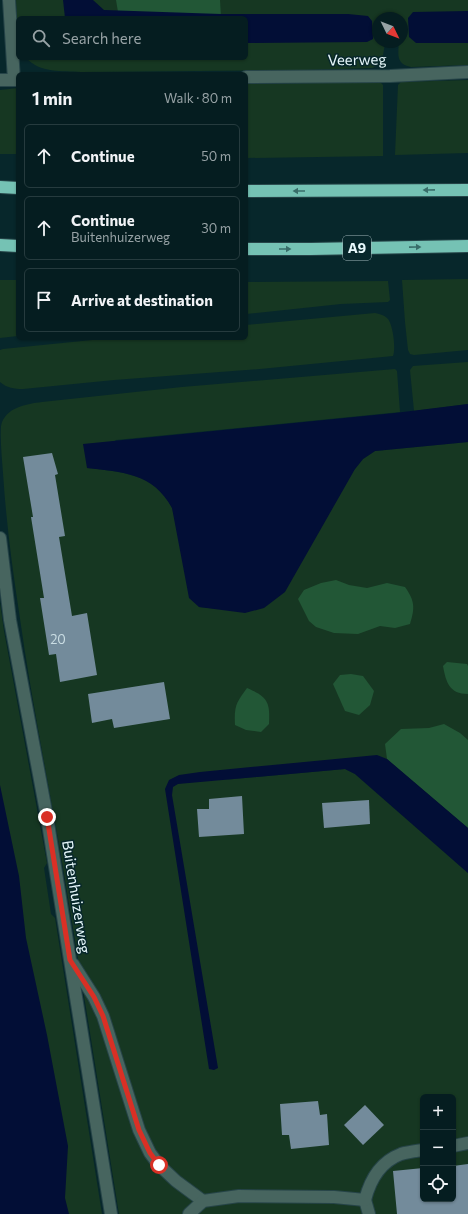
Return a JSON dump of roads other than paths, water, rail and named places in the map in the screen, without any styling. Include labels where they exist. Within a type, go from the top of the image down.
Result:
[{"type":"highway","points":[[0,187],[16,188]]},
{"type":"highway","points":[[248,191],[468,190]]},
{"type":"highway","points":[[0,245],[16,246]]},
{"type":"highway","name":"A9","points":[[248,249],[311,250],[468,246]]},
{"type":"street","points":[[0,80],[16,80],[9,0]]},
{"type":"street","name":"Veerweg","points":[[248,77],[390,76],[468,72]]},
{"type":"street","name":"Buitenhuizerweg","points":[[0,538],[10,620],[47,817],[111,1214]]},
{"type":"street","points":[[70,960],[94,997],[103,1016],[139,1130],[150,1153],[159,1165],[176,1181],[203,1201]]},
{"type":"street","points":[[456,1145],[468,1143]]},
{"type":"street","points":[[369,1214],[365,1200],[368,1187],[374,1176],[389,1160],[402,1154],[420,1151]]},
{"type":"street","points":[[189,1214],[203,1201],[239,1196],[334,1197],[365,1200]]},
{"type":"water","points":[[63,0],[93,0],[104,10],[221,14],[348,14],[368,16],[372,21],[372,40],[367,42],[248,43],[248,16],[65,16]]},
{"type":"water","points":[[468,11],[468,43],[416,43],[409,37],[408,18],[413,12]]},
{"type":"water","points":[[468,404],[468,442],[375,451],[363,459],[355,469],[285,592],[264,608],[245,613],[199,607],[189,598],[172,508],[164,496],[156,488],[136,476],[113,471],[87,468],[83,444],[395,413]]},
{"type":"water","points":[[377,755],[387,759],[468,828],[468,873],[355,774],[345,769],[178,784],[173,787],[172,795],[218,1068],[214,1070],[209,1069],[165,789],[169,780],[179,775],[200,772]]},
{"type":"water","points":[[0,785],[19,876],[26,938],[47,1035],[68,1146],[65,1198],[69,1214],[0,1214]]}]
